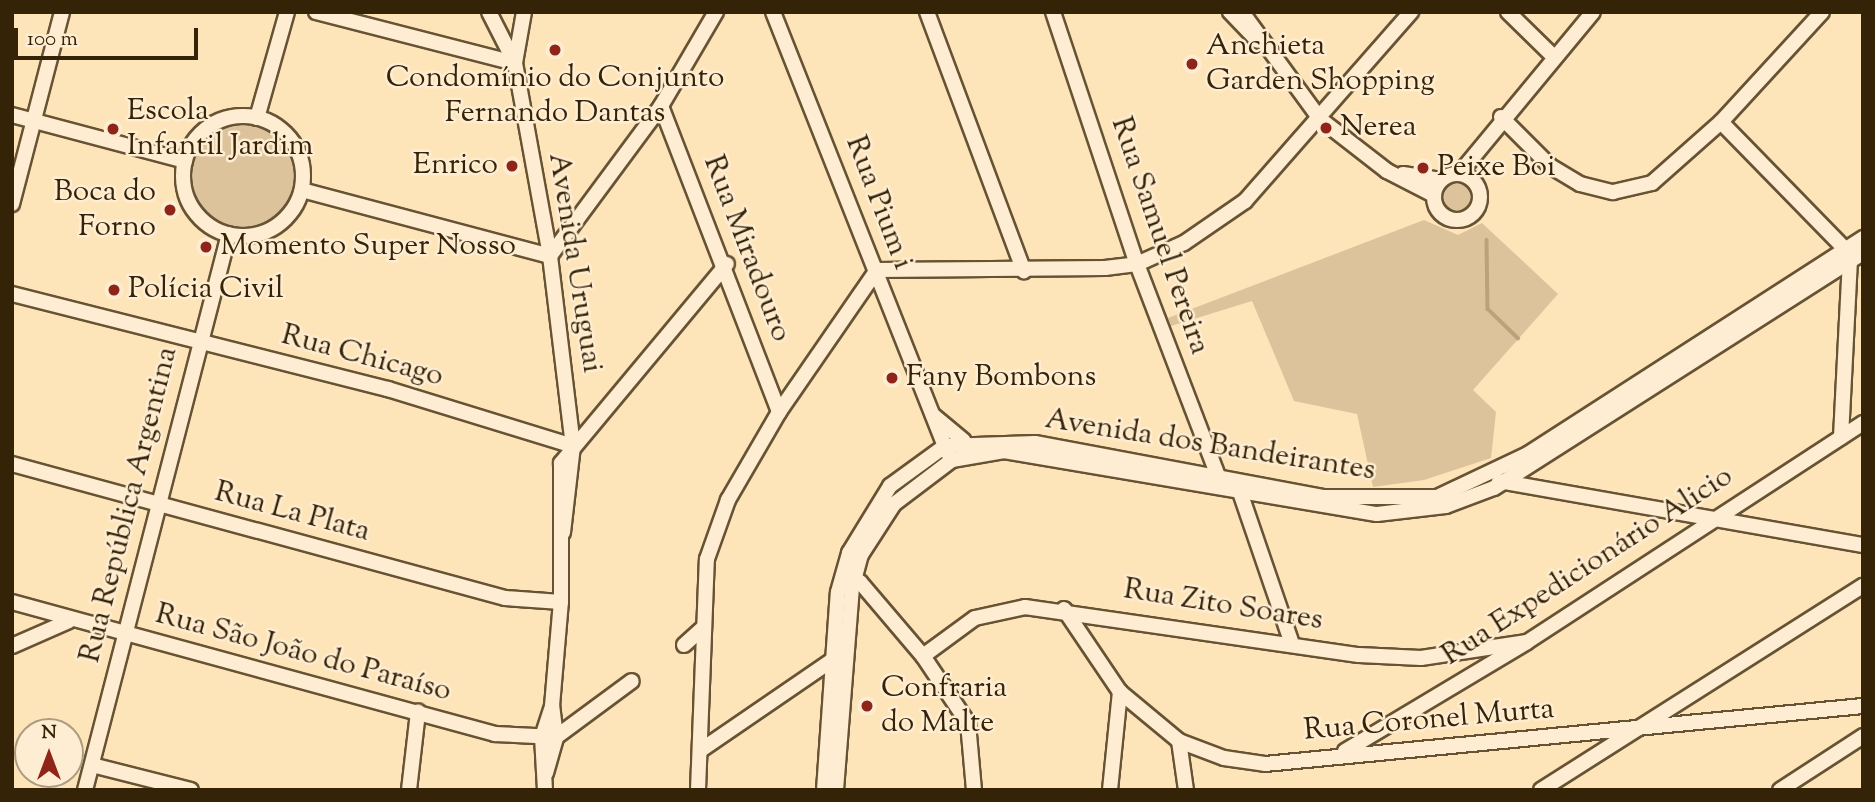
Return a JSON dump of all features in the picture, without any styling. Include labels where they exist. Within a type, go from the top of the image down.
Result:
[{"type":"street","points":[[12,204],[62,12]]},
{"type":"street","points":[[257,118],[287,12]]},
{"type":"street","points":[[316,12],[515,63],[524,12]]},
{"type":"street","name":"Avenida Uruguai","points":[[489,12],[515,63],[550,256],[573,446],[561,463],[561,602],[545,790]]},
{"type":"street","points":[[302,190],[550,256],[661,106],[716,12]]},
{"type":"street","name":"Rua Pium i","points":[[774,12],[952,460]]},
{"type":"street","points":[[927,12],[1024,271]]},
{"type":"street","name":"Rua Samuel Pereira","points":[[1054,12],[1137,264],[1218,476]]},
{"type":"street","points":[[1230,12],[1259,42],[1320,119],[1387,171],[1434,195],[1449,218],[1475,212],[1477,184],[1459,173]]},
{"type":"street","points":[[1242,12],[1259,42]]},
{"type":"street","points":[[698,790],[707,559],[728,500],[779,412],[877,270],[1024,271],[1137,264],[1211,228],[1320,119],[1411,12]]},
{"type":"street","points":[[1508,12],[1554,57]]},
{"type":"street","points":[[1387,171],[1441,180],[1459,173],[1501,117],[1593,12]]},
{"type":"street","points":[[1501,117],[1550,166],[1580,184],[1613,192],[1652,183],[1721,122],[1822,12]]},
{"type":"street","name":"Rua Miradouro","points":[[661,106],[727,264],[779,412]]},
{"type":"street","points":[[12,115],[185,161]]},
{"type":"street","points":[[238,116],[257,118],[294,144],[302,190],[274,228],[229,234],[191,207],[185,161],[205,130],[238,116]]},
{"type":"street","points":[[1721,122],[1852,255],[1841,437]]},
{"type":"street","points":[[1434,195],[1441,180]]},
{"type":"street","name":"Rua República Argentina","points":[[85,790],[198,341],[229,234]]},
{"type":"street","name":"Avenida dos Bandeirantes","points":[[836,790],[844,687],[848,575],[868,540],[894,504],[952,460],[1004,452],[1240,492],[1394,514],[1463,501],[1504,482],[1852,255],[1863,238]]},
{"type":"street","name":"Avenida dos Bandeirantes","points":[[824,790],[834,659],[848,575],[890,486],[945,446],[964,441],[1035,443],[1367,501],[1437,497],[1486,478],[1852,255]]},
{"type":"street","points":[[573,446],[727,264]]},
{"type":"street","name":"Rua Chicago","points":[[12,294],[198,341],[573,446]]},
{"type":"street","points":[[932,414],[964,441]]},
{"type":"street","name":"Rua Expedicionário Alicio","points":[[1341,754],[1527,642],[1706,520],[1863,423]]},
{"type":"street","name":"Rua La Plata","points":[[12,464],[505,598],[561,602]]},
{"type":"street","points":[[1486,478],[1706,520],[1863,545]]},
{"type":"street","points":[[1240,492],[1292,641]]},
{"type":"street","points":[[848,575],[923,656],[968,723],[974,790]]},
{"type":"street","points":[[1541,790],[1863,586]]},
{"type":"street","name":"Rua São João do Paraíso","points":[[12,602],[69,621],[126,633],[495,734],[549,737]]},
{"type":"street","name":"Rua Zito Soares","points":[[923,656],[975,618],[1025,607],[1064,609],[1292,641],[1359,655],[1421,658],[1527,642]]},
{"type":"street","name":"Rua Coronel Murta","points":[[1064,609],[1120,692],[1179,741],[1224,758],[1265,764],[1341,754],[1636,729],[1863,706]]},
{"type":"street","points":[[12,646],[69,621]]},
{"type":"street","points":[[684,645],[703,628]]},
{"type":"street","points":[[701,750],[834,659],[844,687]]},
{"type":"street","points":[[549,737],[632,681]]},
{"type":"street","points":[[1110,790],[1120,692]]},
{"type":"street","points":[[409,790],[418,712]]},
{"type":"street","points":[[1780,790],[1863,736]]},
{"type":"street","points":[[1179,741],[1186,790]]},
{"type":"street","points":[[92,765],[191,790]]},
{"type":"shaded area","points":[[243,122],[263,126],[281,137],[292,155],[296,175],[292,195],[281,213],[263,224],[243,228],[223,224],[205,213],[194,195],[190,175],[194,155],[205,137],[223,126]]},
{"type":"shaded area","points":[[1456,182],[1466,187],[1471,197],[1466,207],[1456,212],[1446,207],[1441,197],[1446,187]]},
{"type":"shaded area","points":[[1424,220],[1458,235],[1482,223],[1558,294],[1473,390],[1496,412],[1491,458],[1424,480],[1373,487],[1357,414],[1294,401],[1252,301],[1171,326],[1168,318]]},
{"type":"waterway","points":[[1487,240],[1488,309],[1518,338]]},
{"type":"place","name":"Condomínio do Conjunto Fernando Dantas","points":[[555,50]]},
{"type":"place","name":"Anchieta Garden Shopping","points":[[1192,64]]},
{"type":"place","name":"Nerea","points":[[1326,128]]},
{"type":"place","name":"Escola Infantil Jardim","points":[[113,129]]},
{"type":"place","name":"Enrico","points":[[512,166]]},
{"type":"place","name":"Peixe Boi","points":[[1423,168]]},
{"type":"place","name":"Boca do Forno","points":[[170,210]]},
{"type":"place","name":"Momento Super Nosso","points":[[206,247]]},
{"type":"place","name":"Polícia Civil","points":[[114,290]]},
{"type":"place","name":"Fany Bombons","points":[[892,378]]},
{"type":"place","name":"Confraria do Malte","points":[[867,706]]}]
